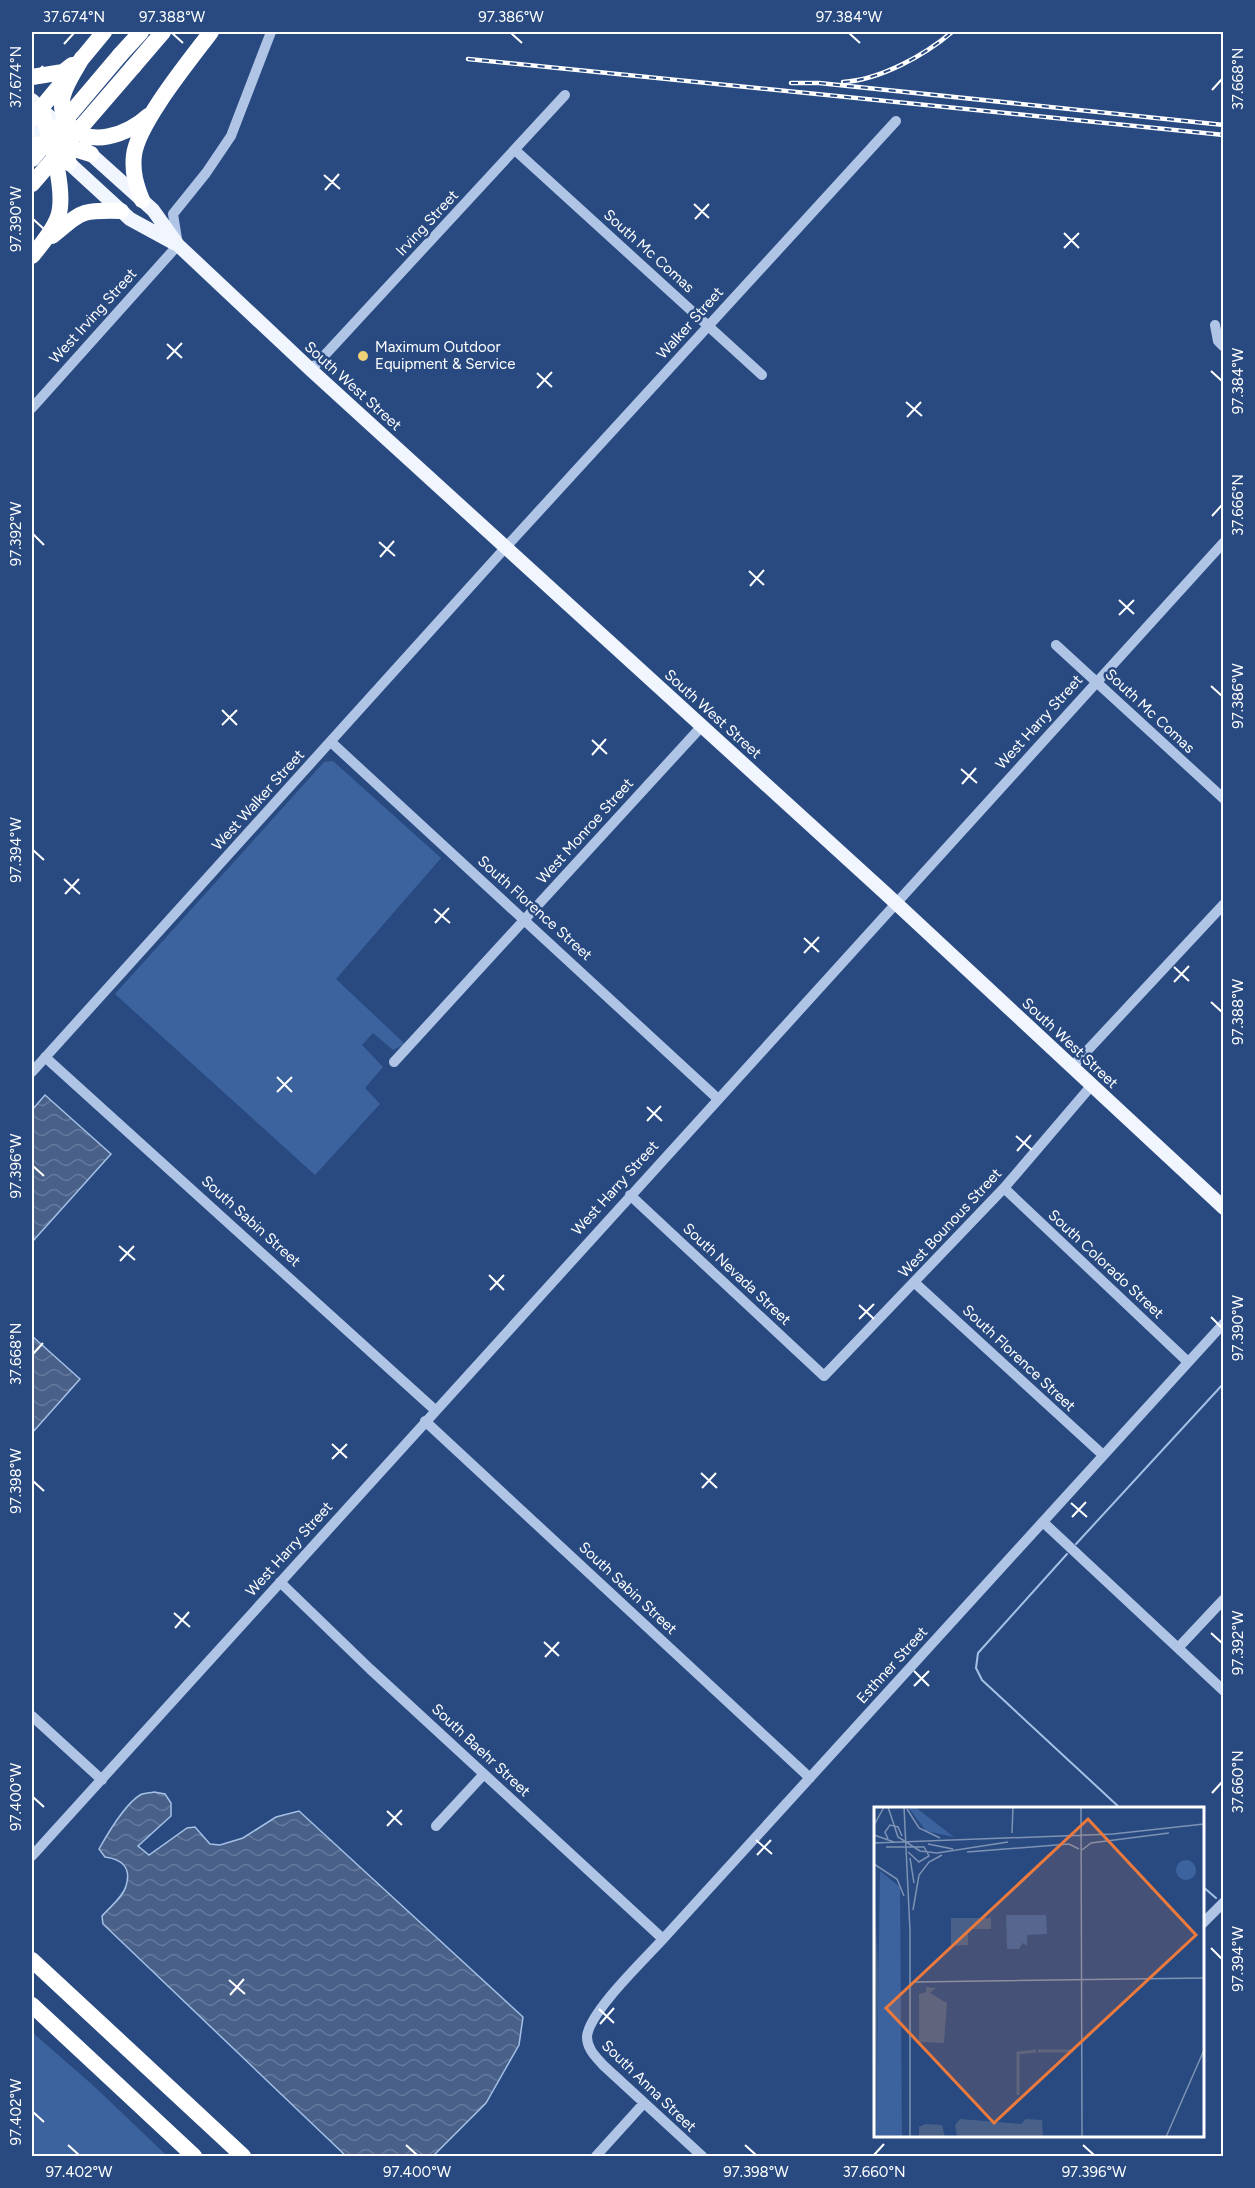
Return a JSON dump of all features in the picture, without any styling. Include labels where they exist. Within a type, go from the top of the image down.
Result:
[{"type":"highway","points":[[32,159],[141,32]]},
{"type":"highway","points":[[32,184],[163,32]]},
{"type":"highway","points":[[142,200],[134,174],[134,152],[154,111],[211,32]]},
{"type":"highway","points":[[35,251],[57,218],[63,168],[35,109],[103,33]]},
{"type":"highway","points":[[32,77],[63,72],[103,33]]},
{"type":"highway","points":[[63,168],[42,154],[52,141],[62,100],[82,58]]},
{"type":"highway","points":[[62,100],[64,118],[73,129],[86,135],[100,137]]},
{"type":"highway","points":[[52,141],[100,137],[129,130],[154,111]]},
{"type":"highway","points":[[32,130],[52,141],[91,154]]},
{"type":"highway","points":[[35,251],[71,219],[82,213],[94,210],[121,211]]},
{"type":"highway","points":[[32,1960],[243,2157]]},
{"type":"highway","points":[[32,2005],[194,2157]]},
{"type":"main road","name":"South West Street","points":[[91,154],[153,210],[178,245],[311,370],[896,903],[1224,1208]]},
{"type":"main road","name":"South West Street","points":[[63,168],[130,219],[178,245]]},
{"type":"street","points":[[178,245],[173,214],[231,136],[271,32]]},
{"type":"street","name":"Irving Street","points":[[311,370],[565,95]]},
{"type":"street","name":"Walker Street","points":[[506,547],[896,121]]},
{"type":"street","name":"South Mc Comas","points":[[515,150],[762,375]]},
{"type":"street","name":"West Irving Street","points":[[32,408],[178,245]]},
{"type":"street","points":[[1215,325],[1218,341],[1224,347]]},
{"type":"street","name":"West Harry Street","points":[[32,1856],[717,1098],[1224,542]]},
{"type":"street","name":"West Walker Street","points":[[32,1072],[506,547]]},
{"type":"street","name":"South Mc Comas","points":[[1056,645],[1224,799]]},
{"type":"street","name":"West Monroe Street","points":[[394,1062],[702,726]]},
{"type":"street","name":"South Florence Street","points":[[331,742],[717,1098]]},
{"type":"street","points":[[1072,1067],[1224,904]]},
{"type":"street","name":"South Sabin Street","points":[[45,1057],[435,1410]]},
{"type":"street","name":"West Bounous Street","points":[[824,1376],[1004,1188],[1092,1085]]},
{"type":"street","name":"South Colorado Street","points":[[1004,1188],[1188,1362]]},
{"type":"street","name":"South Nevada Street","points":[[630,1195],[824,1376]]},
{"type":"street","name":"South Florence Street","points":[[915,1282],[1103,1455]]},
{"type":"street","name":"Esthner Street","points":[[588,2031],[593,2019],[609,1999],[1224,1323]]},
{"type":"street","name":"South Sabin Street","points":[[425,1421],[810,1778]]},
{"type":"street","points":[[1043,1522],[1224,1691]]},
{"type":"street","name":"South Baehr Street","points":[[280,1582],[370,1669],[663,1939]]},
{"type":"street","points":[[1178,1648],[1224,1599]]},
{"type":"street","points":[[32,1716],[102,1780]]},
{"type":"street","points":[[436,1826],[484,1774]]},
{"type":"street","points":[[1204,1923],[1224,1902]]},
{"type":"street","name":"South Anna Street","points":[[588,2031],[587,2039],[590,2050],[702,2157]]},
{"type":"street","points":[[596,2157],[644,2103]]},
{"type":"shaded area","points":[[333,761],[441,858],[336,979],[405,1044],[393,1050],[373,1033],[362,1045],[383,1067],[365,1088],[380,1104],[315,1175],[115,994],[324,762]]},
{"type":"shaded area","points":[[32,2032],[97,2089],[167,2156],[32,2156]]},
{"type":"water","points":[[45,1095],[111,1154],[32,1242],[32,1110]]},
{"type":"water","points":[[32,1336],[80,1379],[32,1433]]},
{"type":"water","points":[[154,1792],[165,1794],[171,1803],[171,1816],[138,1846],[149,1855],[187,1828],[195,1827],[210,1844],[220,1845],[243,1838],[276,1817],[299,1811],[523,2017],[519,2045],[486,2103],[433,2156],[346,2156],[103,1924],[102,1916],[124,1890],[128,1874],[124,1865],[105,1857],[99,1849],[128,1805],[140,1795]]},
{"type":"waterway","points":[[1076,1544],[1224,1383]]},
{"type":"waterway","points":[[1067,1554],[978,1653],[976,1668],[982,1680],[1119,1807]]},
{"type":"waterway","points":[[1204,1888],[1216,1898]]},
{"type":"railway","points":[[843,82],[872,77],[901,65],[952,32]]},
{"type":"railway","points":[[468,59],[1224,135]]},
{"type":"railway","points":[[791,83],[819,83],[1224,125]]},
{"type":"place","name":"Maximum Outdoor Equipment & Service","points":[[363,356]]}]
